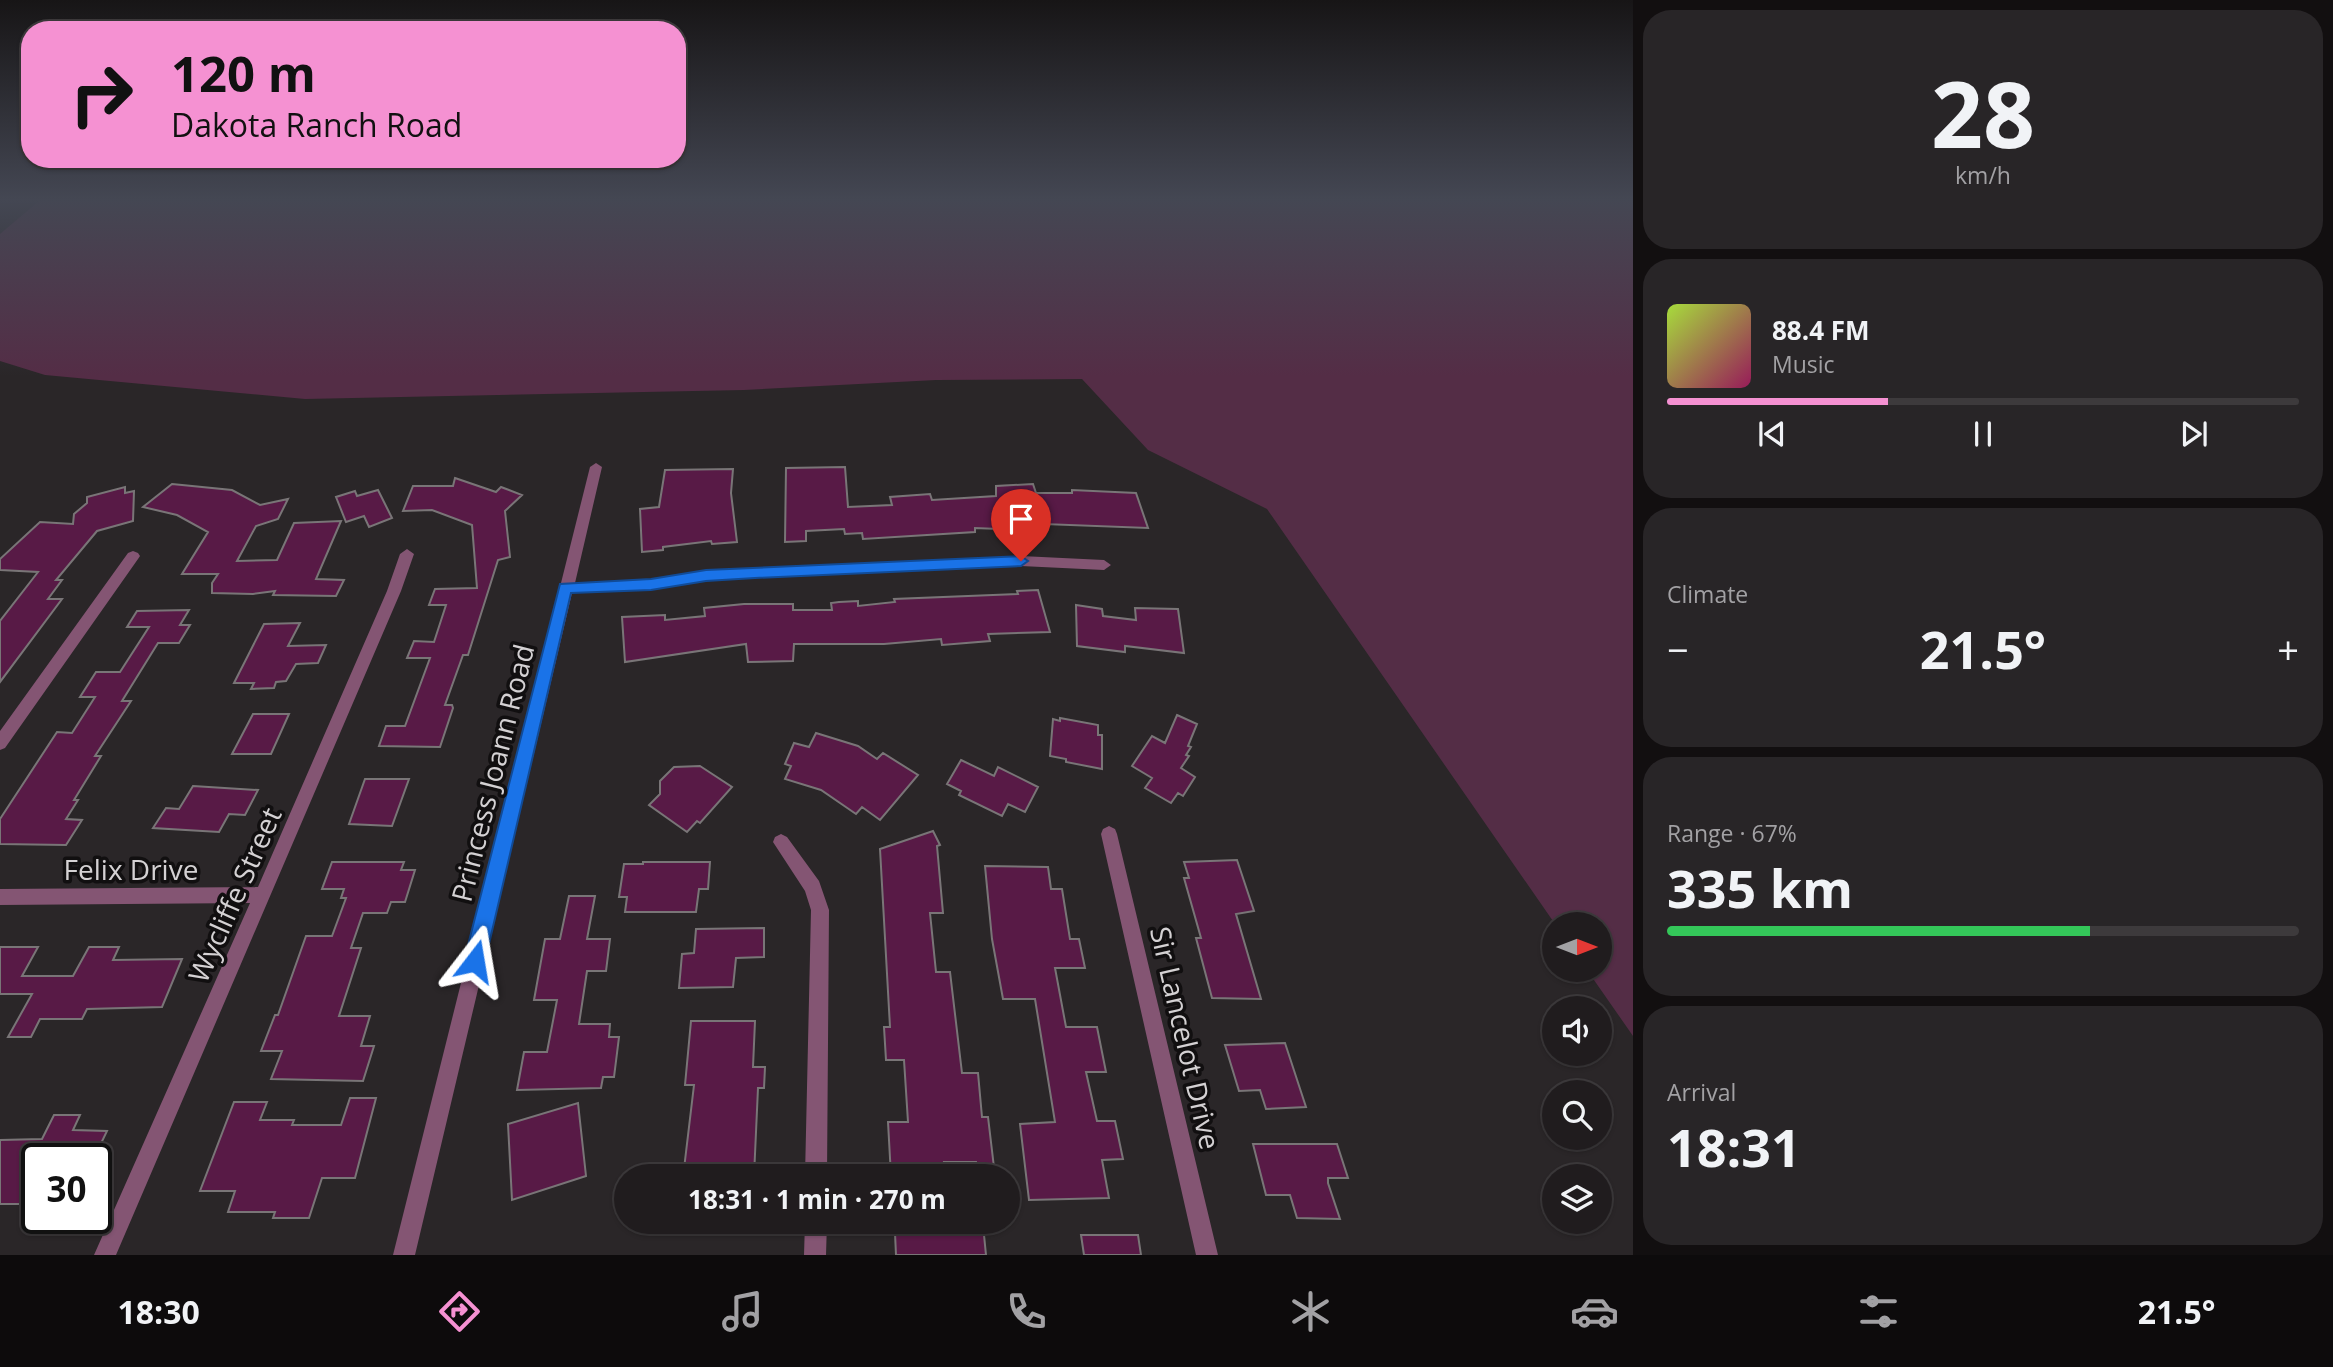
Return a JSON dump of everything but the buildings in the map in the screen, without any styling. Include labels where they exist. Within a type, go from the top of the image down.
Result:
[{"type":"street","name":"Princess Joann Road","points":[[404,1255],[596,467]]},
{"type":"street","name":"Wycliffe Street","points":[[106,1255],[394,591],[407,554]]},
{"type":"street","points":[[0,743],[132,556]]},
{"type":"street","points":[[565,588],[651,584],[706,575],[950,564],[1021,561],[1104,565]]},
{"type":"street","name":"Sir Lancelot Drive","points":[[1109,834],[1207,1255]]},
{"type":"street","points":[[781,842],[813,887],[820,910],[816,1164]]},
{"type":"street","name":"Felix Drive","points":[[0,897],[263,895]]},
{"type":"street","points":[[815,1255],[816,1234]]},
{"type":"shaded area","points":[[0,260],[1633,260],[1633,1036],[1612,1006],[1612,996],[1605,996],[1595,982],[1612,982],[1612,912],[1547,912],[1267,509],[1148,450],[1082,379],[936,380],[744,390],[305,399],[45,375],[0,361]]},
{"type":"route","points":[[475,961],[565,588],[651,584],[706,575],[755,572],[1021,561]]}]
